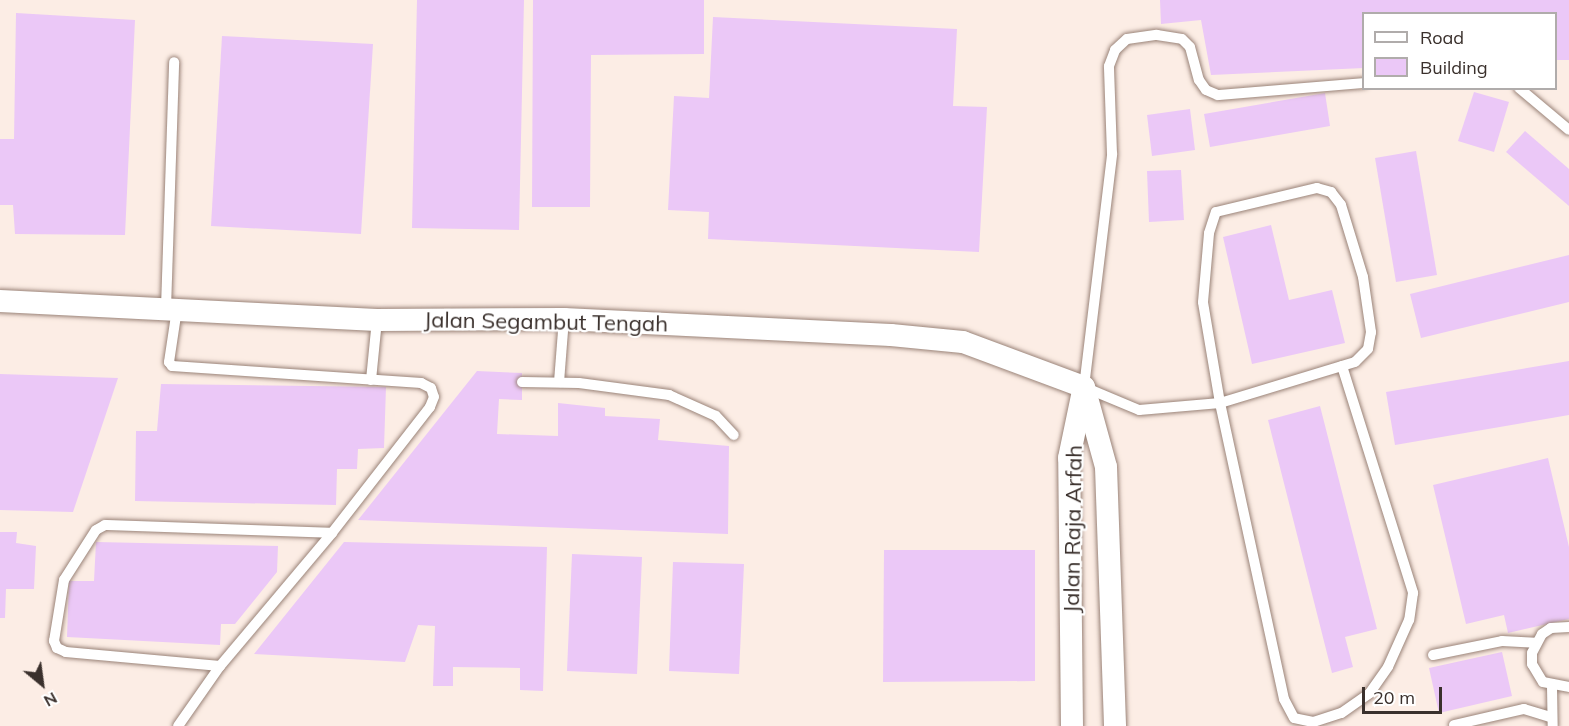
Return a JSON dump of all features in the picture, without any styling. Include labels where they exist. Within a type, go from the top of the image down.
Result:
[{"type":"street","name":"Jalan Segambut Tengah","points":[[0,301],[377,320],[564,319],[963,342],[1084,387]]},
{"type":"street","name":"Jalan Raja Arfah","points":[[1072,726],[1069,458],[1084,387]]},
{"type":"street","name":"Jalan Raja Arfah","points":[[1084,387],[1106,467],[1115,726]]},
{"type":"lane","points":[[1342,366],[1413,593],[1409,620],[1388,667],[1370,693],[1341,713],[1312,722],[1294,718],[1284,699],[1220,403],[1203,302],[1209,232],[1216,212],[1317,188],[1331,192],[1341,206],[1364,277],[1371,332],[1368,350],[1355,362],[1220,403],[1139,410],[1084,387],[1112,154],[1109,66],[1115,50],[1127,39],[1157,35],[1182,39],[1190,47],[1199,80],[1206,90],[1218,95],[1362,83]]},
{"type":"lane","points":[[174,62],[172,308],[169,362],[172,366],[421,382],[431,388],[434,398],[430,407],[332,532],[220,666],[178,726]]},
{"type":"lane","points":[[1521,90],[1569,130]]},
{"type":"lane","points":[[559,382],[564,319]]},
{"type":"lane","points":[[371,380],[377,320]]},
{"type":"lane","points":[[522,382],[559,382],[669,395],[716,416],[734,435]]},
{"type":"lane","points":[[220,666],[57,648],[54,641],[64,580],[96,530],[105,525],[332,532]]},
{"type":"lane","points":[[1569,627],[1551,628],[1535,643],[1532,664],[1543,682],[1552,687],[1569,687]]},
{"type":"lane","points":[[1433,655],[1502,641],[1535,643]]},
{"type":"lane","points":[[1454,724],[1524,709],[1551,722],[1552,687]]},
{"type":"building","points":[[417,0],[524,0],[519,230],[412,228]]},
{"type":"building","points":[[533,0],[704,0],[704,54],[591,55],[590,207],[532,207]]},
{"type":"building","points":[[1160,0],[1569,0],[1569,60],[1557,60],[1557,12],[1362,12],[1362,68],[1211,75],[1201,20],[1161,24]]},
{"type":"building","points":[[16,13],[135,20],[125,235],[15,234],[13,205],[0,205],[0,139],[14,139]]},
{"type":"building","points":[[713,17],[957,29],[953,106],[987,107],[979,252],[708,239],[709,212],[668,210],[674,96],[709,98]]},
{"type":"building","points":[[222,36],[373,44],[361,234],[211,226]]},
{"type":"building","points":[[1474,92],[1509,102],[1494,152],[1458,141]]},
{"type":"building","points":[[1325,93],[1330,126],[1210,147],[1204,114]]},
{"type":"building","points":[[1190,109],[1195,150],[1152,156],[1147,115]]},
{"type":"building","points":[[1525,131],[1569,169],[1569,206],[1506,152]]},
{"type":"building","points":[[1416,151],[1437,275],[1396,282],[1375,158]]},
{"type":"building","points":[[1181,170],[1184,220],[1149,222],[1147,171]]},
{"type":"building","points":[[1271,225],[1289,300],[1332,290],[1345,343],[1252,364],[1223,237]]},
{"type":"building","points":[[1569,255],[1569,302],[1421,338],[1410,294]]},
{"type":"building","points":[[1569,361],[1569,415],[1395,445],[1386,392]]},
{"type":"building","points":[[477,371],[522,373],[522,400],[499,399],[497,434],[558,436],[558,403],[605,408],[605,416],[660,419],[658,440],[729,446],[728,534],[358,520]]},
{"type":"building","points":[[0,374],[118,378],[73,512],[0,510]]},
{"type":"building","points":[[161,384],[386,387],[384,448],[358,449],[357,469],[337,469],[336,505],[135,501],[136,431],[157,431]]},
{"type":"building","points":[[1320,406],[1377,629],[1345,637],[1353,667],[1332,673],[1268,420]]},
{"type":"building","points":[[1548,458],[1569,547],[1569,619],[1508,633],[1504,615],[1466,624],[1433,485]]},
{"type":"building","points":[[0,532],[17,532],[16,543],[36,546],[34,589],[6,589],[5,618],[0,618]]},
{"type":"building","points":[[96,542],[278,546],[277,572],[235,624],[221,624],[220,645],[67,637],[69,581],[94,581]]},
{"type":"building","points":[[344,542],[547,547],[543,691],[520,690],[520,668],[453,667],[453,686],[433,686],[435,626],[418,625],[405,662],[254,654]]},
{"type":"building","points":[[884,550],[1035,550],[1035,681],[883,682]]},
{"type":"building","points":[[572,554],[642,557],[637,674],[567,671]]},
{"type":"building","points":[[673,562],[744,564],[739,674],[669,671]]},
{"type":"building","points":[[1502,652],[1512,696],[1439,713],[1429,668]]}]
